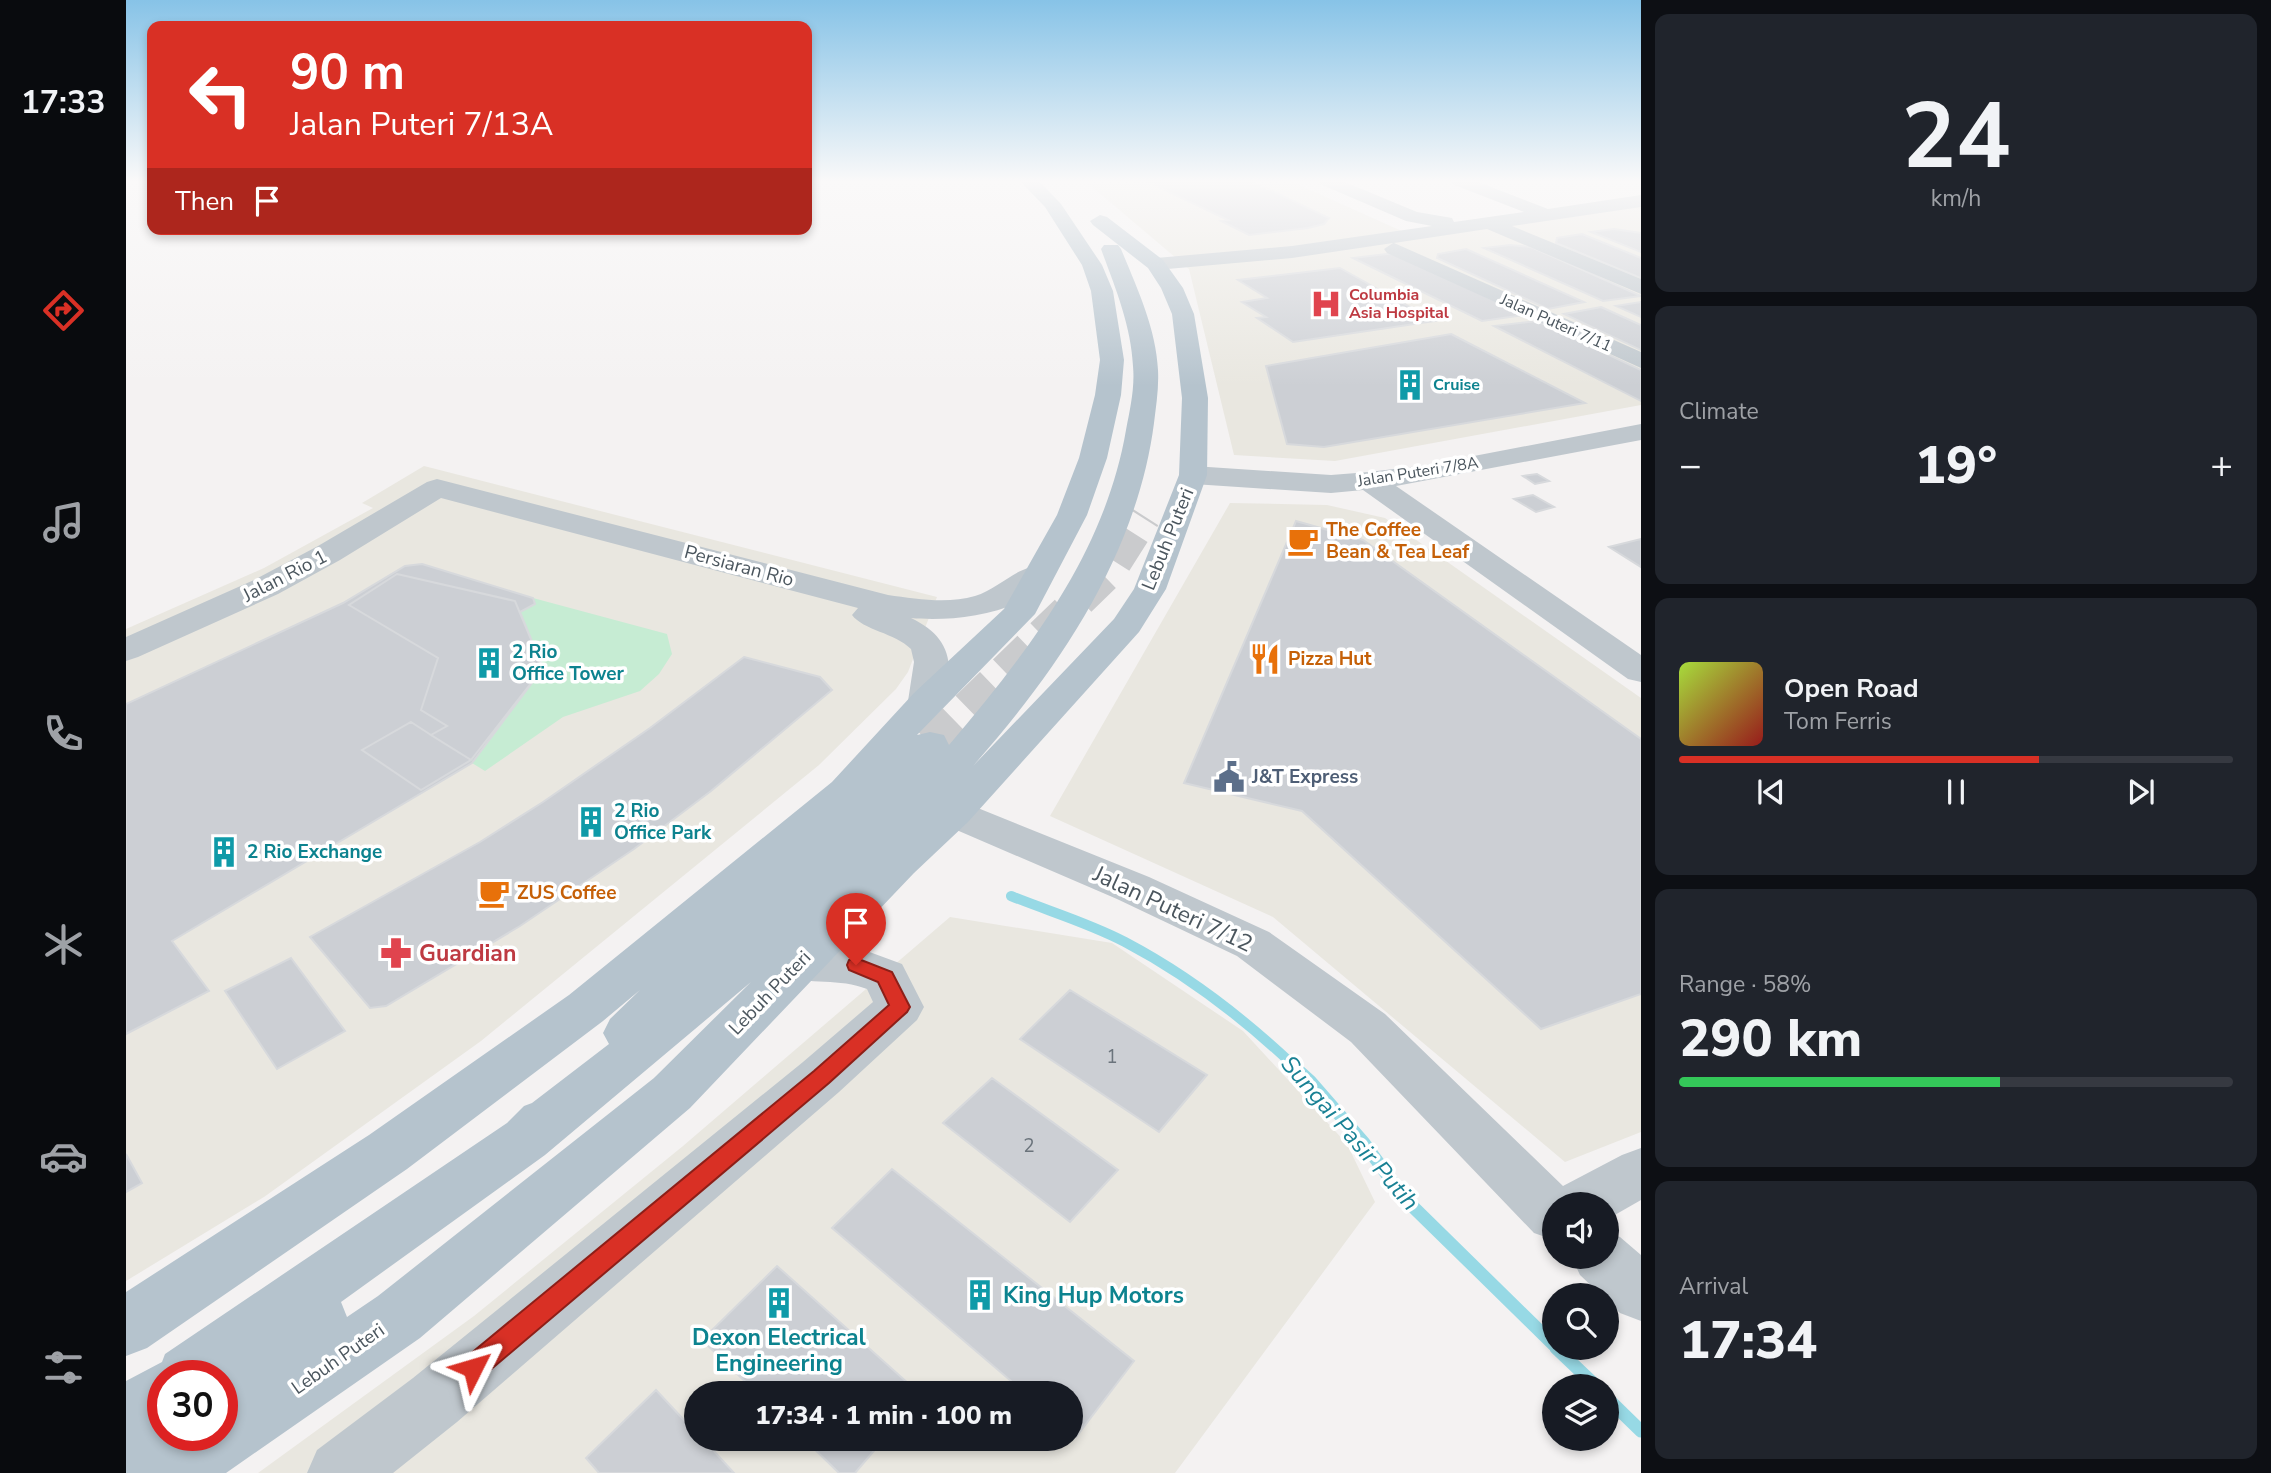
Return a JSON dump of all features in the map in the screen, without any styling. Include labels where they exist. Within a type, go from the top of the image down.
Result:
[{"type":"main road","points":[[526,1139],[664,996],[794,877],[928,723],[1018,614],[1072,515],[1093,458],[1108,395],[1112,360],[1102,291],[1092,265],[1081,249]]},
{"type":"main road","points":[[238,1373],[594,1113],[697,1027],[849,890],[937,805],[1008,699],[1047,647],[1111,536],[1130,480],[1140,439],[1146,387],[1144,350],[1136,311],[1109,249]]},
{"type":"main road","points":[[1121,249],[1146,280],[1159,314],[1167,349],[1168,400]]},
{"type":"main road","points":[[1137,249],[1156,264]]},
{"type":"main road","name":"Lebuh Puteri","points":[[169,1473],[399,1317],[672,1093],[899,862],[937,805],[1127,625],[1150,589],[1193,475],[1195,398],[1190,353],[1179,306],[1172,288],[1156,264]]},
{"type":"main road","points":[[126,1327],[388,1152],[586,1008],[928,723]]},
{"type":"main road","points":[[210,1360],[526,1139],[691,1009],[872,849],[937,805]]},
{"type":"main road","points":[[126,1419],[147,1404]]},
{"type":"main road","points":[[126,1455],[147,1440]]},
{"type":"street","points":[[1156,264],[1261,256],[1312,249]]},
{"type":"street","name":"Jalan Puteri 7/11","points":[[1396,249],[1394,249],[1641,361]]},
{"type":"street","points":[[1549,249],[1641,287]]},
{"type":"street","name":"Jalan Puteri 7/8A","points":[[1193,475],[1331,484],[1369,481],[1427,474],[1641,432]]},
{"type":"street","points":[[1409,510],[1414,488],[1427,474]]},
{"type":"street","points":[[1369,481],[1641,671]]},
{"type":"street","points":[[1331,484],[1360,491],[1409,510]]},
{"type":"street","name":"Persiaran Rio","points":[[427,493],[887,604],[947,611],[969,607],[996,600],[1038,574]]},
{"type":"street","name":"Persiaran Rio","points":[[427,493],[887,621],[910,630],[926,644],[933,660],[928,723]]},
{"type":"street","name":"Jalan Rio 1","points":[[126,650],[266,587],[329,553],[427,493]]},
{"type":"street","name":"Jalan Puteri 7/12","points":[[937,805],[1133,888],[1254,944],[1368,1028],[1542,1203]]},
{"type":"street","points":[[340,1473],[435,1400],[821,1077],[900,1007],[885,977],[856,965],[798,964]]},
{"type":"street","points":[[1605,1192],[1641,1172]]},
{"type":"street","points":[[1614,1269],[1641,1293]]},
{"type":"shaded area","points":[[1165,249],[1641,249],[1641,405],[1335,461],[1234,455],[1189,269]]},
{"type":"shaded area","points":[[424,466],[937,597],[908,672],[896,689],[819,765],[481,1041],[264,1197],[126,1281],[126,629],[264,568],[373,508],[362,503]]},
{"type":"shaded area","points":[[1230,503],[1327,505],[1385,518],[1641,698],[1641,1132],[1565,1162],[1273,917],[1050,816]]},
{"type":"shaded area","points":[[950,917],[1112,943],[1243,1031],[1347,1144],[1375,1202],[1175,1473],[258,1473],[474,1316],[683,1146]]},
{"type":"green space","points":[[533,598],[667,634],[672,654],[659,674],[640,691],[563,717],[485,771],[472,763],[543,668],[520,612],[535,604]]},
{"type":"building","points":[[1466,249],[1584,302],[1548,309],[1437,258],[1438,254]]},
{"type":"building","points":[[1486,249],[1535,249],[1641,296],[1603,301]]},
{"type":"building","points":[[1570,249],[1618,249],[1641,258],[1641,278]]},
{"type":"building","points":[[1395,253],[1525,315],[1482,321],[1353,258]]},
{"type":"building","name":"Columbia Asia Hospital","points":[[1340,268],[1435,321],[1293,342],[1257,318],[1266,317],[1242,302],[1267,298],[1238,280]]},
{"type":"building","points":[[1641,302],[1641,317],[1616,306]]},
{"type":"building","points":[[1601,307],[1641,325],[1641,350],[1564,314]]},
{"type":"building","points":[[1537,321],[1641,370],[1641,401],[1494,326]]},
{"type":"building","name":"Cruise","points":[[1451,334],[1585,403],[1324,447],[1287,444],[1266,366]]},
{"type":"building","points":[[1537,474],[1549,481],[1535,484],[1523,476]]},
{"type":"building","points":[[1533,495],[1554,507],[1536,512],[1514,499]]},
{"type":"building","points":[[1296,521],[1363,540],[1641,739],[1641,994],[1541,1029],[1302,811],[1184,783]]},
{"type":"building","points":[[1641,539],[1641,567],[1609,547]]},
{"type":"building","name":"2 Rio Exchange","points":[[422,564],[533,598],[535,604],[520,612],[543,668],[472,763],[172,941],[209,991],[126,1034],[126,704],[343,603],[405,566]]},
{"type":"building","name":"2 Rio Office Tower","points":[[397,574],[515,601],[543,668],[471,760],[431,735],[447,726],[421,710],[438,658],[349,605]]},
{"type":"building","name":"2 Rio Office Park","points":[[744,657],[820,677],[832,690],[711,791],[634,849],[520,926],[386,1006],[370,1008],[310,937],[480,842],[543,802],[650,728]]},
{"type":"building","points":[[411,722],[471,760],[421,790],[362,750]]},
{"type":"building","points":[[291,958],[345,1031],[277,1069],[225,991]]},
{"type":"building","points":[[1070,990],[1207,1075],[1159,1132],[1020,1039]]},
{"type":"building","points":[[992,1078],[1118,1170],[1070,1222],[943,1123]]},
{"type":"building","points":[[126,1154],[142,1183],[126,1192]]},
{"type":"building","name":"King Hup Motors","points":[[892,1169],[1134,1361],[1083,1428],[1083,1381],[1011,1381],[832,1228]]},
{"type":"building","name":"Dexon Electrical Engineering","points":[[777,1266],[906,1381],[745,1381],[702,1340]]},
{"type":"building","points":[[656,1390],[684,1420],[684,1451],[714,1451],[734,1473],[599,1473],[586,1458]]},
{"type":"building","points":[[816,1451],[874,1451],[855,1473],[839,1473]]},
{"type":"waterway","name":"Sungai Pasir Putih","points":[[1011,896],[1097,929],[1170,968],[1213,997],[1292,1064]]},
{"type":"waterway","name":"Sungai Pasir Putih","points":[[1290,1063],[1310,1081],[1364,1143],[1404,1198],[1542,1333]]},
{"type":"waterway","name":"Sungai Pasir Putih","points":[[1569,1360],[1583,1374]]},
{"type":"waterway","name":"Sungai Pasir Putih","points":[[1619,1410],[1641,1431]]},
{"type":"tunnel","points":[[930,744],[1109,571],[1144,516]]},
{"type":"place","name":"Columbia Asia Hospital","points":[[1326,304]]},
{"type":"place","name":"Cruise","points":[[1410,385]]},
{"type":"place","name":"The Coffee Bean & Tea Leaf","points":[[1303,541]]},
{"type":"place","name":"Pizza Hut","points":[[1265,659]]},
{"type":"place","name":"2 Rio Office Tower","points":[[489,663]]},
{"type":"place","name":"J&T Express","points":[[1229,777]]},
{"type":"place","name":"2 Rio Office Park","points":[[591,822]]},
{"type":"place","name":"2 Rio Exchange","points":[[224,852]]},
{"type":"place","name":"ZUS Coffee","points":[[494,893]]},
{"type":"place","name":"Guardian","points":[[396,953]]},
{"type":"place","name":"King Hup Motors","points":[[980,1295]]},
{"type":"place","name":"Dexon Electrical Engineering","points":[[779,1303]]},
{"type":"route","points":[[473,1368],[821,1077],[900,1007],[885,977],[856,965]]}]
